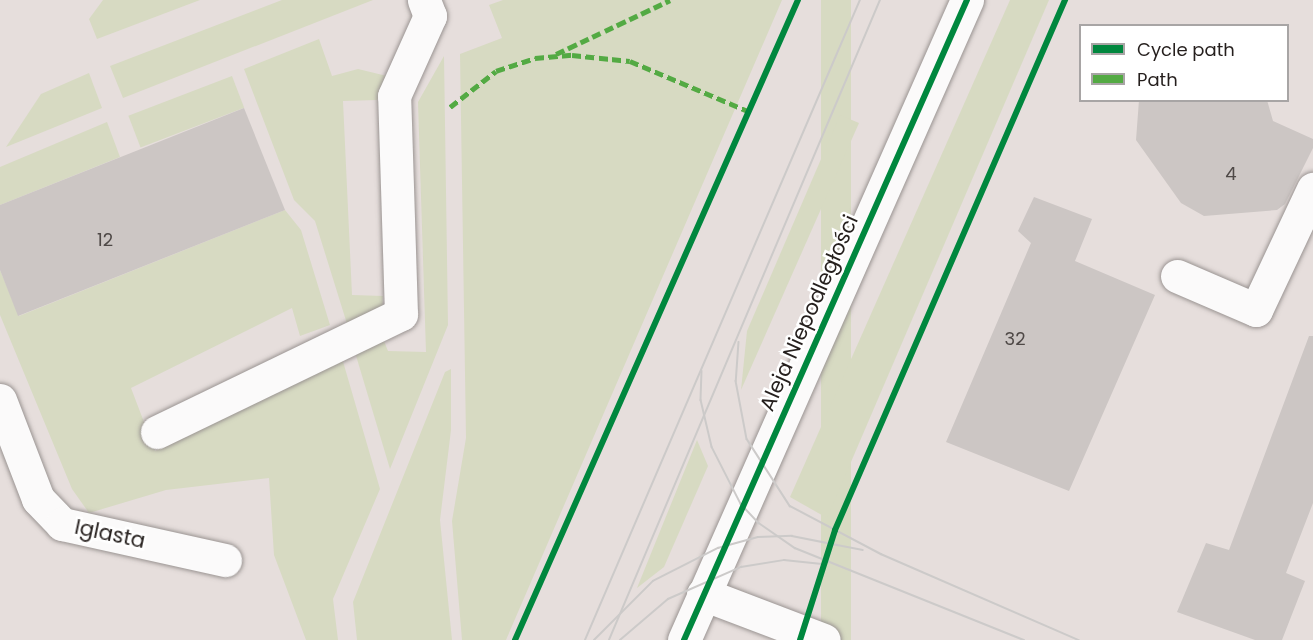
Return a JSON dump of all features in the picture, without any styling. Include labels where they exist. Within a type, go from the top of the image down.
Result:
[{"type":"street","points":[[157,432],[401,314],[394,96],[430,16],[424,0]]},
{"type":"street","name":"Aleja Niepodległości","points":[[684,640],[967,0]]},
{"type":"street","points":[[1177,276],[1256,310],[1313,189]]},
{"type":"street","name":"Iglasta","points":[[0,400],[38,499],[63,524],[225,560]]},
{"type":"street","points":[[703,594],[824,640]]},
{"type":"green space","points":[[103,0],[200,0],[97,39],[89,19]]},
{"type":"green space","points":[[282,0],[373,0],[123,98],[110,66]]},
{"type":"green space","points":[[503,0],[782,0],[506,640],[462,640],[452,521],[466,438],[460,54],[502,38],[489,5]]},
{"type":"green space","points":[[821,0],[851,0],[851,640],[821,640]]},
{"type":"green space","points":[[1010,0],[1049,0],[827,518],[790,497]]},
{"type":"green space","points":[[319,39],[332,76],[358,69],[391,77],[377,100],[343,101],[352,295],[383,296],[382,311],[348,327],[315,221],[294,200],[244,69]]},
{"type":"green space","points":[[444,56],[448,325],[390,469],[354,349],[382,336],[388,351],[426,352],[418,102]]},
{"type":"green space","points":[[89,73],[102,108],[6,147],[41,94]]},
{"type":"green space","points":[[232,76],[244,108],[141,148],[128,116]]},
{"type":"green space","points":[[840,115],[859,123],[741,390],[747,331]]},
{"type":"green space","points":[[107,122],[120,157],[0,205],[0,167]]},
{"type":"green space","points":[[285,210],[301,230],[330,325],[300,336],[292,308],[131,388],[155,451],[342,358],[380,489],[333,599],[338,640],[306,640],[274,555],[269,478],[166,490],[89,513],[72,489],[0,315],[0,270],[19,316]]},
{"type":"green space","points":[[451,369],[451,430],[440,520],[452,640],[357,640],[353,602],[445,372]]},
{"type":"green space","points":[[697,440],[708,466],[664,567],[637,588]]},
{"type":"building","points":[[1139,102],[1268,102],[1273,121],[1313,139],[1313,148],[1285,204],[1277,210],[1204,216],[1181,203],[1136,140]]},
{"type":"building","points":[[244,108],[285,210],[18,316],[0,270],[0,205]]},
{"type":"building","points":[[1034,197],[1092,219],[1075,261],[1155,295],[1069,491],[946,442],[1031,243],[1018,231]]},
{"type":"building","points":[[1309,336],[1313,336],[1313,503],[1286,573],[1305,581],[1282,640],[1255,640],[1177,612],[1206,543],[1229,550]]},
{"type":"tram line","points":[[585,640],[860,0]]},
{"type":"tram line","points":[[609,640],[880,0]]},
{"type":"tram line","points":[[739,342],[736,381],[747,439],[790,506],[881,554],[1079,640]]},
{"type":"tram line","points":[[702,371],[701,400],[712,447],[741,504],[759,523],[795,548],[1024,640]]},
{"type":"tram line","points":[[594,640],[653,581],[718,548],[758,537],[792,536],[863,550]]},
{"type":"tram line","points":[[620,640],[668,599],[741,567],[784,560],[822,564]]},
{"type":"marked path","points":[[556,54],[670,0]]},
{"type":"marked path","points":[[450,107],[496,71],[535,58],[572,55],[630,61],[750,112]]},
{"type":"cycle path","points":[[515,640],[798,0]]},
{"type":"cycle path","points":[[684,640],[967,0]]},
{"type":"cycle path","points":[[800,640],[835,530],[1065,0]]}]
